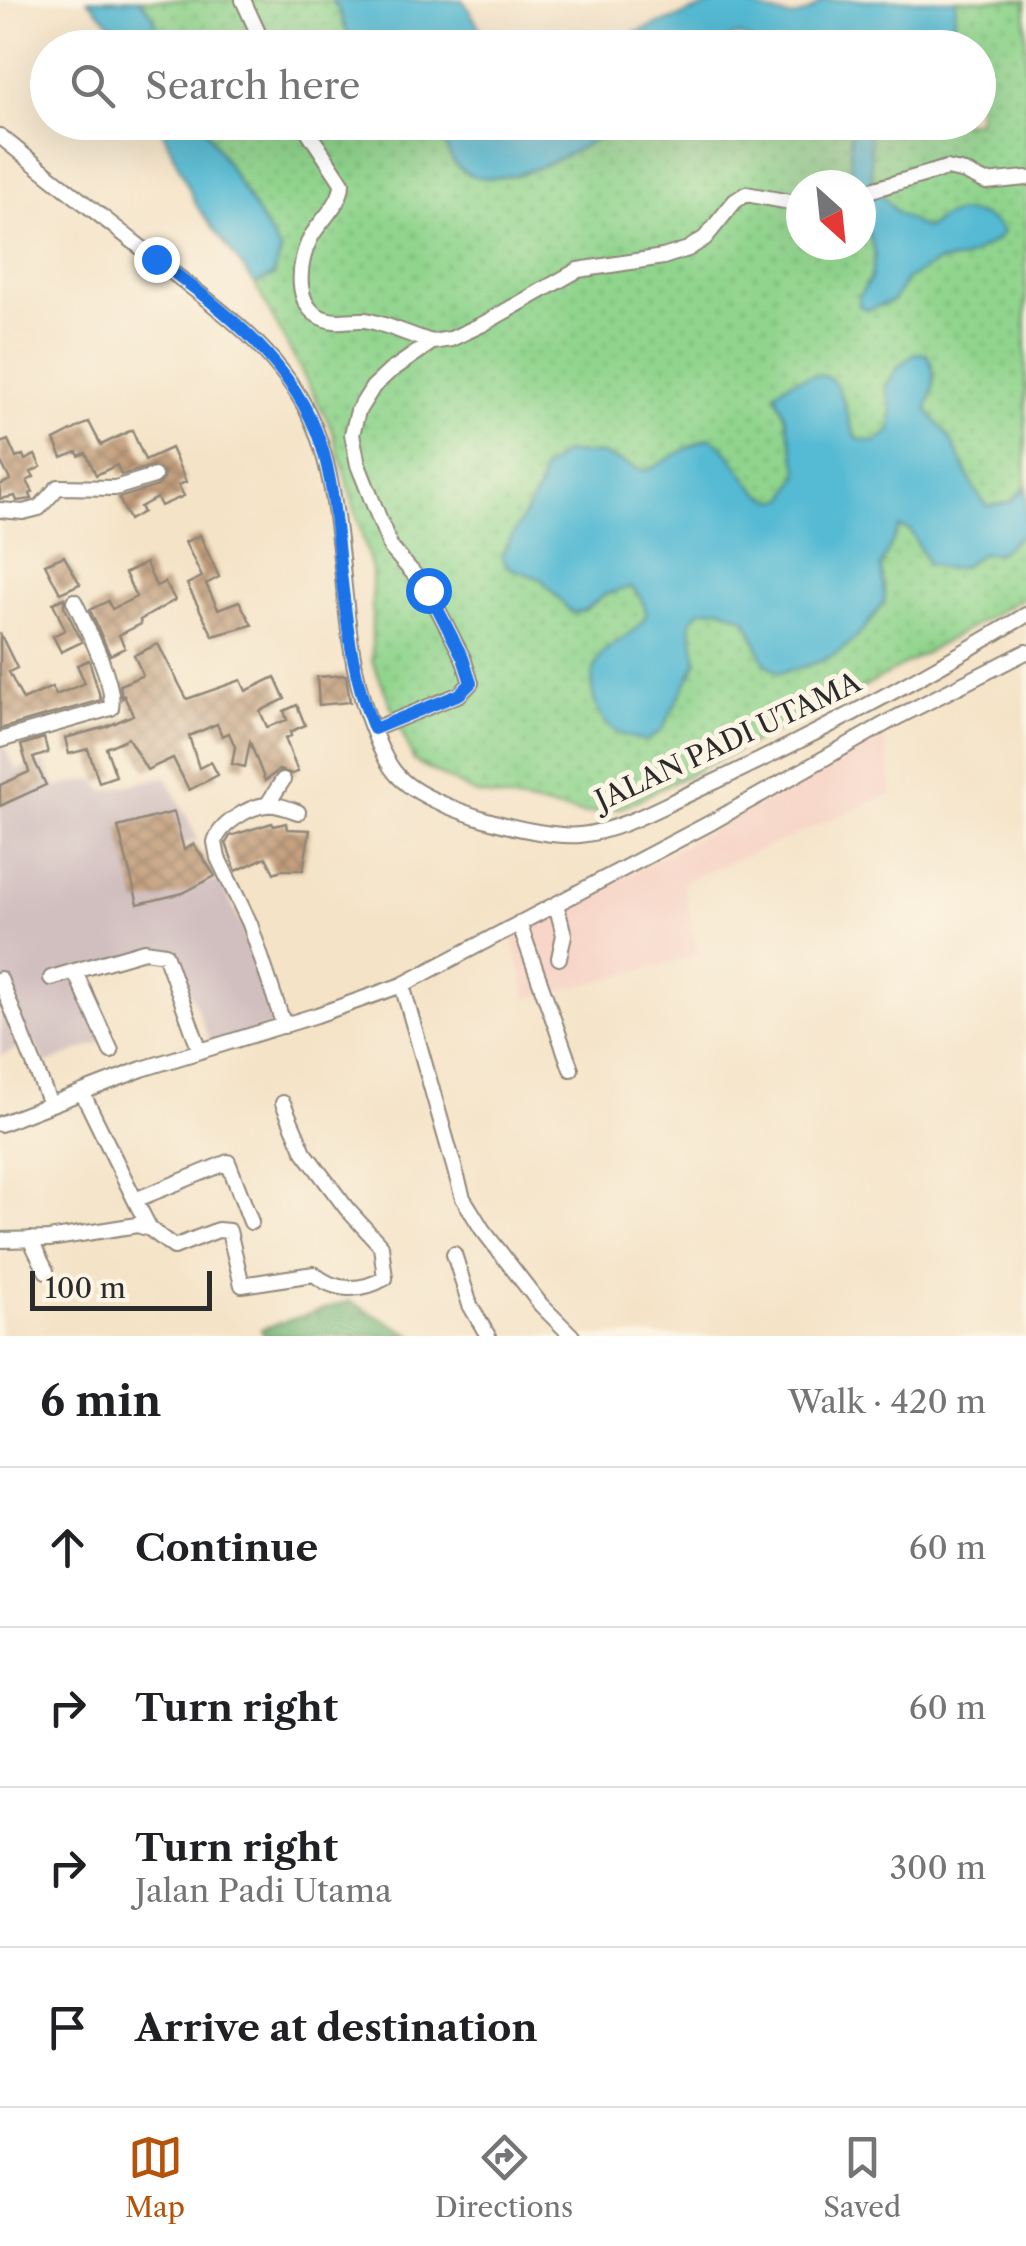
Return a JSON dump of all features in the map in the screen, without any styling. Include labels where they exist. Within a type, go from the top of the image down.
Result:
[{"type":"street","points":[[243,0],[257,30]]},
{"type":"street","name":"JALAN PADI UTAMA","points":[[0,136],[214,302],[277,364],[304,406],[321,446],[353,660],[374,729],[399,778],[424,797],[532,831],[577,836],[632,819],[722,778],[898,688],[1026,615]]},
{"type":"street","points":[[314,140],[342,183],[342,193],[310,239],[301,272],[302,295],[311,312],[343,323],[364,320],[432,342],[451,339],[483,324],[578,270],[663,257],[688,249],[705,238],[735,201],[746,194],[786,201]]},
{"type":"street","points":[[876,188],[946,168],[986,182],[1026,178]]},
{"type":"street","points":[[374,729],[460,694],[471,683],[463,658],[428,590],[391,548],[358,466],[352,434],[358,411],[374,386],[432,342]]},
{"type":"street","points":[[0,510],[23,512],[39,508],[58,488],[115,488],[154,476]]},
{"type":"street","points":[[0,740],[100,713],[113,705],[74,602]]},
{"type":"street","points":[[0,1124],[200,1050],[402,985],[1026,652]]},
{"type":"street","points":[[267,805],[283,780]]},
{"type":"street","points":[[284,1026],[250,924],[215,849],[217,834],[254,808],[267,805],[298,812]]},
{"type":"street","points":[[556,904],[564,935],[559,958]]},
{"type":"street","points":[[519,923],[572,1069]]},
{"type":"street","points":[[51,978],[144,951],[165,954],[200,1050]]},
{"type":"street","points":[[75,972],[111,1051]]},
{"type":"street","points":[[0,979],[50,1104]]},
{"type":"street","points":[[402,985],[472,1215],[541,1306],[572,1336]]},
{"type":"street","points":[[82,1092],[150,1229]]},
{"type":"street","points":[[0,1240],[137,1225],[150,1229],[174,1247],[225,1228],[232,1235],[240,1282],[248,1287],[314,1274],[328,1286],[351,1288],[367,1287],[385,1278],[381,1246],[304,1152],[283,1103]]},
{"type":"street","points":[[135,1200],[228,1162],[251,1222]]},
{"type":"street","points":[[30,1239],[46,1271]]},
{"type":"street","points":[[454,1254],[470,1305],[488,1336]]},
{"type":"shaded area","points":[[885,737],[893,793],[682,883],[699,956],[527,999],[512,937]]},
{"type":"shaded area","points":[[0,739],[16,769],[45,762],[56,787],[95,779],[104,791],[166,776],[198,839],[157,852],[176,893],[220,879],[286,1022],[211,1044],[174,952],[80,975],[109,1039],[45,1064],[34,1042],[0,1056]]},
{"type":"green space","points":[[140,0],[331,0],[346,30],[159,30]]},
{"type":"green space","points":[[956,0],[1026,0],[1026,596],[863,688],[623,807],[586,814],[474,793],[414,761],[372,660],[372,570],[332,429],[255,284],[273,276],[281,252],[212,140],[446,140],[455,164],[521,175],[592,140],[996,140],[996,30],[954,30]]},
{"type":"green space","points":[[349,1301],[414,1336],[264,1336],[261,1329]]},
{"type":"water","points":[[88,0],[140,0],[159,30],[116,30]]},
{"type":"water","points":[[331,0],[463,0],[481,30],[346,30]]},
{"type":"water","points":[[724,0],[775,14],[799,16],[822,0],[956,0],[954,30],[642,30]]},
{"type":"water","points":[[167,140],[212,140],[281,252],[273,276],[255,284],[197,206]]},
{"type":"water","points":[[443,140],[593,140],[538,168],[491,178],[471,175],[450,156]]},
{"type":"water","points":[[850,140],[870,140],[871,170],[851,170]]},
{"type":"water","points":[[876,189],[898,214],[926,229],[948,215],[966,212],[991,220],[1003,232],[997,240],[963,259],[938,262],[906,280],[893,301],[868,310],[859,306],[859,296],[871,278],[876,260]]},
{"type":"water","points":[[915,353],[927,354],[934,374],[927,408],[953,443],[981,498],[988,506],[1010,502],[1026,487],[1026,531],[999,553],[982,553],[962,567],[947,569],[928,564],[910,530],[899,527],[881,566],[885,600],[862,631],[829,657],[779,673],[765,663],[746,619],[720,608],[700,610],[690,622],[697,662],[662,730],[647,741],[624,735],[608,725],[594,697],[596,665],[605,650],[640,625],[646,610],[632,587],[604,595],[585,610],[572,613],[541,579],[508,567],[501,556],[538,491],[543,470],[564,453],[602,454],[644,471],[710,438],[729,453],[757,490],[778,501],[787,497],[799,472],[785,415],[775,393],[804,377],[831,380],[858,439],[875,442],[891,431],[892,411],[886,386],[899,366]]},
{"type":"building","points":[[89,422],[101,445],[132,430],[145,460],[171,448],[186,482],[178,485],[184,496],[161,506],[157,498],[140,507],[143,512],[129,520],[119,498],[158,486],[164,472],[152,466],[121,475],[117,465],[96,475],[86,453],[62,458],[54,440]]},
{"type":"building","points":[[8,440],[16,458],[23,455],[25,460],[35,455],[41,467],[31,472],[34,477],[27,481],[32,499],[0,499],[0,485],[10,480],[0,460],[0,443]]},
{"type":"building","points":[[200,535],[219,577],[206,584],[218,609],[239,601],[252,625],[213,636],[187,584],[202,577],[185,542]]},
{"type":"building","points":[[64,556],[80,584],[60,593],[45,564]]},
{"type":"building","points":[[146,563],[156,586],[165,582],[175,600],[119,635],[125,648],[110,655],[90,610],[108,601],[112,609],[136,597],[125,573]]},
{"type":"building","points":[[64,598],[64,606],[82,642],[61,652],[53,636],[65,630],[53,603]]},
{"type":"building","points":[[0,633],[17,668],[9,672],[23,700],[52,687],[56,695],[85,683],[77,665],[89,660],[101,700],[0,729]]},
{"type":"building","points":[[158,644],[187,699],[241,680],[246,691],[275,677],[285,699],[260,711],[267,727],[287,720],[284,711],[297,705],[305,725],[285,738],[298,772],[279,770],[265,781],[250,742],[245,767],[232,764],[235,747],[229,733],[222,736],[217,724],[189,736],[199,768],[211,762],[218,775],[189,790],[173,758],[147,770],[128,738],[106,748],[116,776],[99,782],[88,749],[69,754],[65,738],[133,715],[122,698],[120,685],[143,675],[134,655]]},
{"type":"building","points":[[346,675],[350,702],[319,705],[317,677]]},
{"type":"building","points":[[44,738],[48,753],[33,758],[46,785],[0,806],[0,785],[29,772],[21,745]]},
{"type":"building","points":[[174,812],[184,850],[194,844],[215,876],[183,893],[138,904],[118,827]]},
{"type":"building","points":[[272,823],[286,823],[287,829],[310,830],[303,870],[274,873],[266,857],[236,871],[226,843],[230,836]]},
{"type":"route","points":[[156,259],[214,302],[244,331],[277,364],[304,406],[321,446],[330,487],[353,660],[374,729],[460,694],[471,683],[470,673],[428,590]]}]
